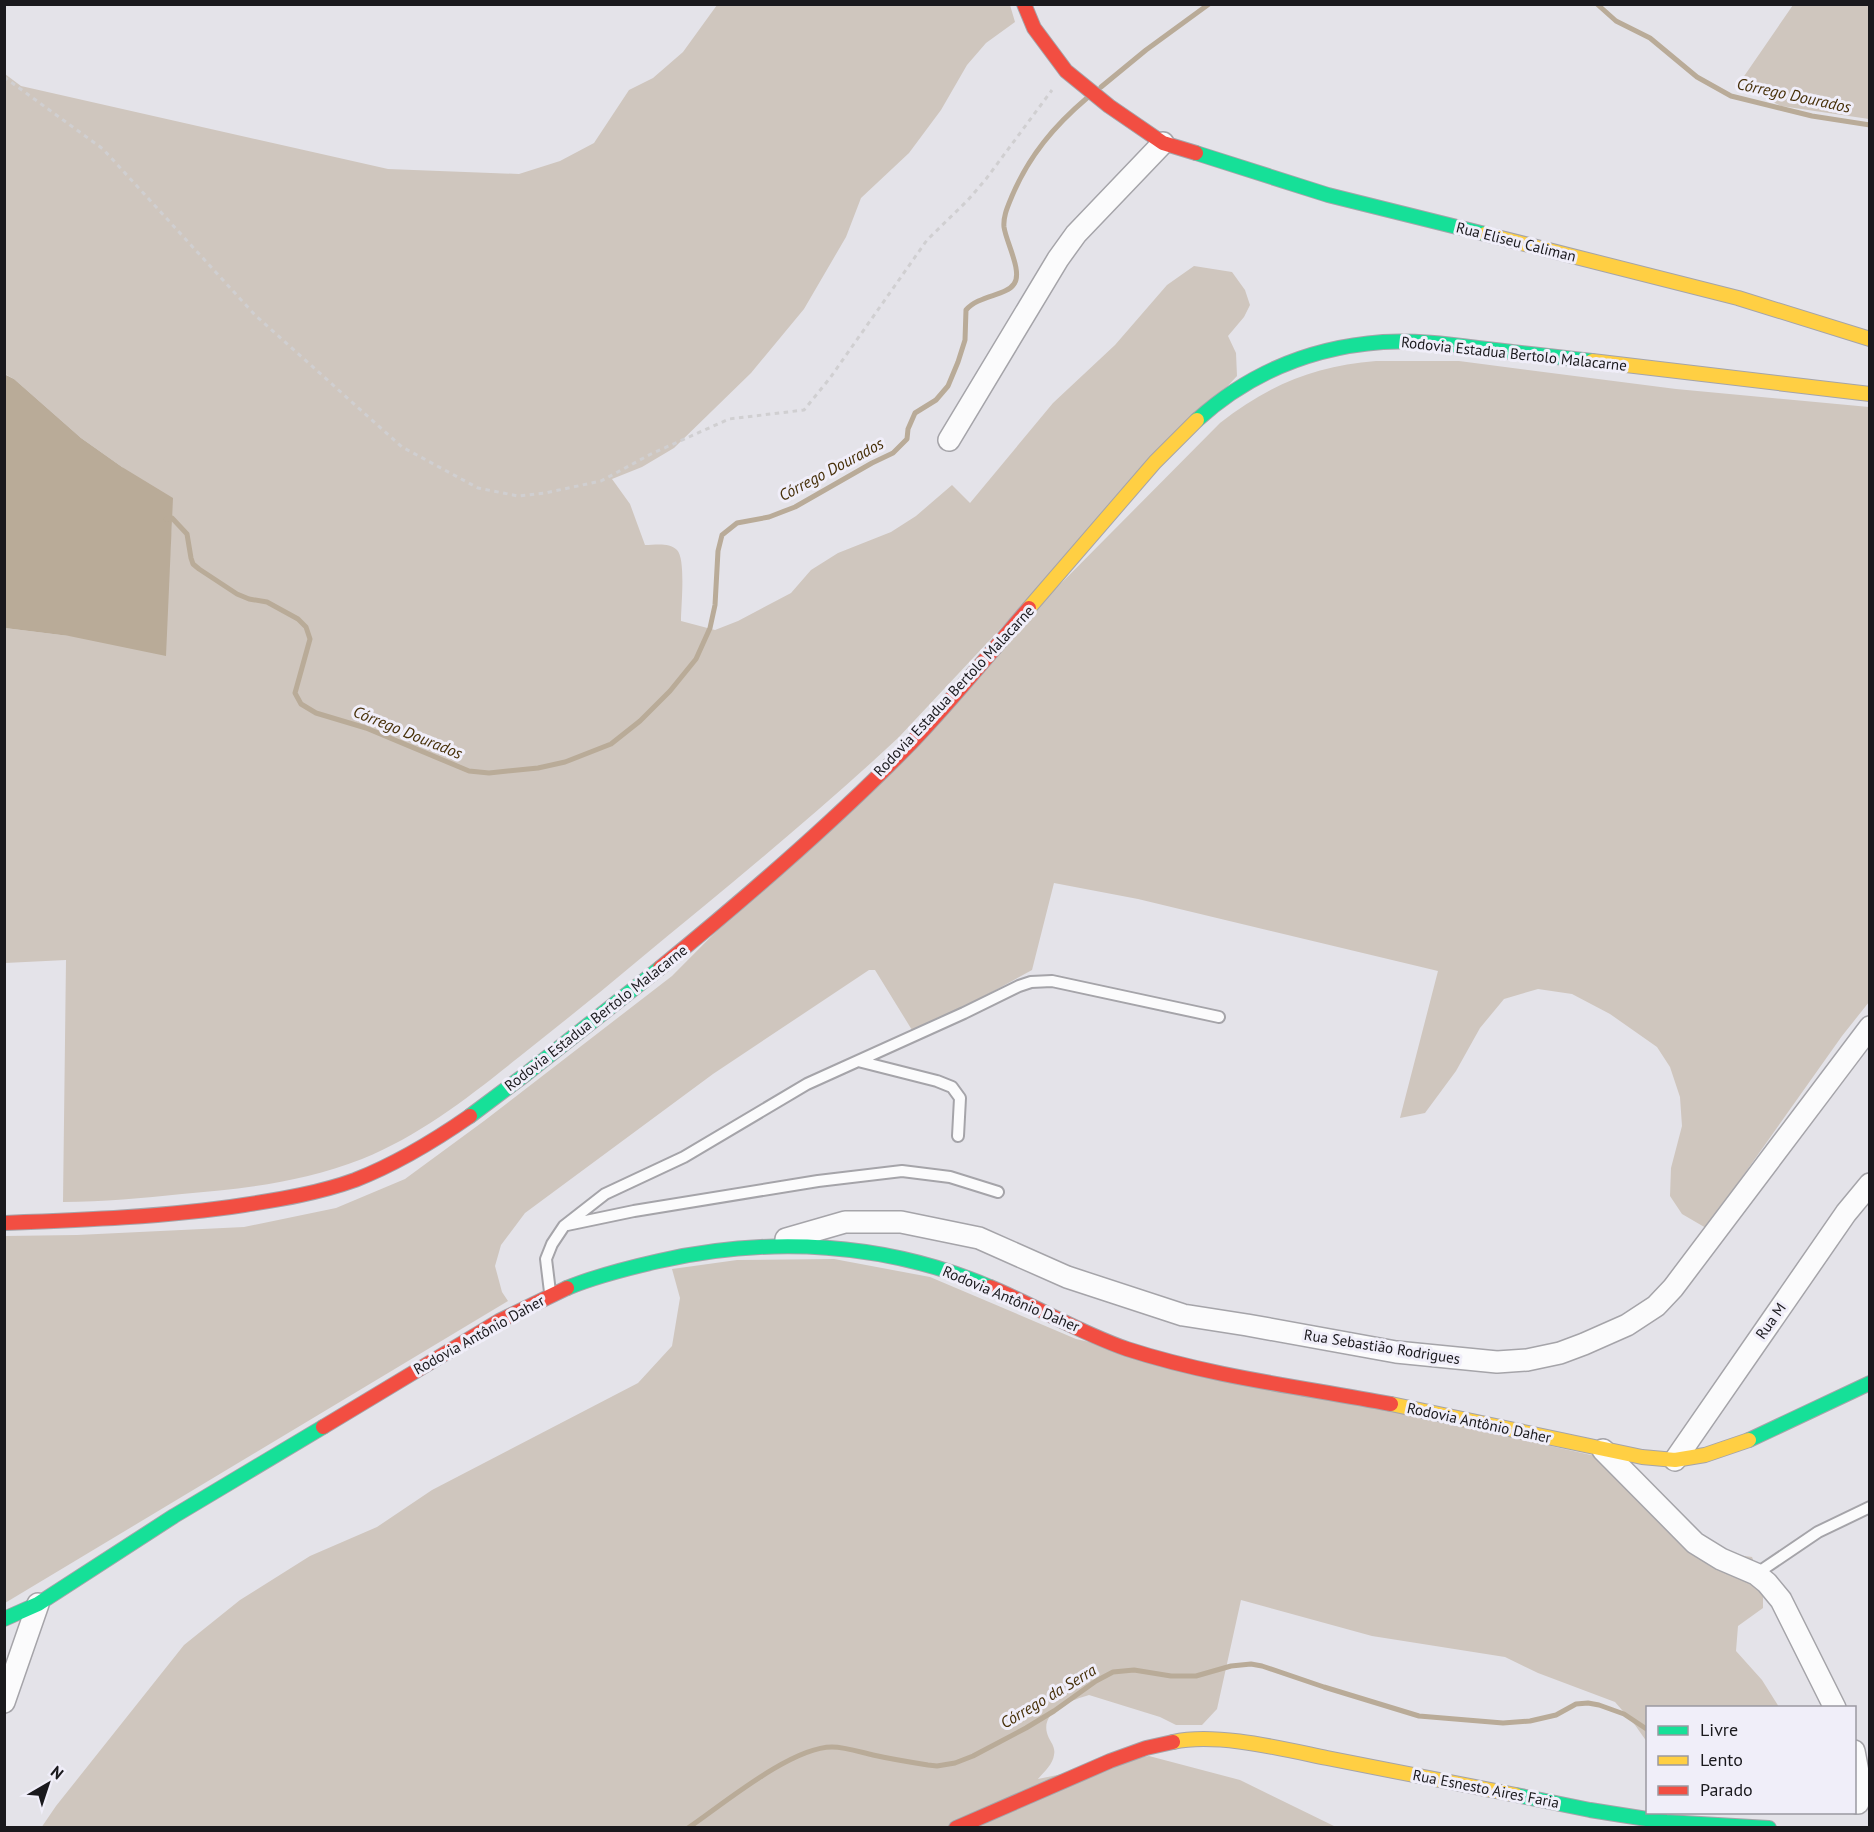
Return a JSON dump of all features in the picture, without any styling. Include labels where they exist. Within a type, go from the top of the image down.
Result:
[{"type":"main road","name":"Rua Eliseu Caliman","points":[[1024,4],[1034,28],[1066,71],[1085,88],[1163,143],[1328,195],[1738,298],[1869,339]]},
{"type":"main road","name":"Rodovia Estadua Bertolo Malacarne","points":[[4,1223],[134,1219],[306,1196],[370,1174],[430,1143],[515,1083],[624,998],[728,913],[806,844],[902,752],[1038,600],[1147,470],[1181,434],[1214,405],[1242,385],[1274,368],[1343,346],[1387,342],[1426,343],[1869,394]]},
{"type":"main road","name":"Rodovia Antônio Daher","points":[[4,1619],[38,1604],[165,1522],[432,1359],[499,1321],[550,1295],[597,1277],[708,1251],[765,1245],[839,1247],[894,1256],[932,1265],[986,1285],[1110,1342],[1182,1364],[1241,1378],[1386,1403],[1642,1457],[1675,1460],[1705,1455],[1768,1432],[1869,1383]]},
{"type":"main road","name":"Rua Esnesto Aires Faria","points":[[956,1827],[1110,1761],[1146,1748],[1186,1739],[1261,1745],[1590,1810],[1666,1822],[1769,1827]]},
{"type":"street","points":[[949,440],[1076,234],[1163,143]]},
{"type":"street","name":"Rua Sebastião Rodrigues","points":[[765,1245],[845,1222],[901,1222],[979,1238],[1067,1277],[1183,1316],[1406,1353],[1497,1362],[1527,1360],[1560,1353],[1584,1344],[1628,1325],[1656,1306],[1673,1288],[1869,1027]]},
{"type":"street","name":"Rua M","points":[[1675,1460],[1846,1213],[1869,1184]]},
{"type":"street","points":[[1603,1450],[1695,1543],[1721,1559],[1756,1574],[1767,1584],[1781,1600],[1834,1706]]},
{"type":"street","points":[[4,1702],[38,1604]]},
{"type":"street","points":[[1856,1762],[1858,1803]]},
{"type":"lane","points":[[550,1295],[546,1259],[552,1244],[564,1226],[605,1194],[684,1157],[807,1084],[1031,982],[1052,981],[1219,1017]]},
{"type":"lane","points":[[858,1061],[952,1087],[960,1098],[958,1136]]},
{"type":"lane","points":[[564,1226],[634,1210],[818,1181],[902,1171],[950,1177],[998,1192]]},
{"type":"lane","points":[[1756,1574],[1818,1532],[1869,1507]]},
{"type":"path","points":[[4,77],[103,150],[255,315],[402,447],[478,488],[518,496],[545,493],[601,481],[651,454],[729,419],[804,410],[830,378],[927,240],[986,179],[1066,71]]},
{"type":"shaded area","points":[[717,5],[1010,5],[1015,22],[986,43],[967,65],[941,110],[909,153],[861,198],[846,237],[804,309],[751,373],[674,448],[642,467],[612,479],[630,504],[645,545],[662,544],[674,547],[680,555],[681,621],[715,630],[738,621],[791,593],[811,570],[838,553],[891,532],[916,516],[952,485],[970,503],[1053,403],[1115,345],[1167,285],[1194,266],[1232,272],[1245,290],[1250,305],[1244,317],[1228,336],[1236,353],[1237,376],[899,737],[802,824],[621,975],[501,1072],[444,1114],[405,1138],[362,1159],[295,1179],[205,1192],[123,1200],[63,1202],[66,960],[5,963],[5,628],[69,636],[169,571],[172,518],[122,467],[81,438],[14,379],[5,374],[5,74],[21,86],[388,169],[519,174],[560,161],[594,143],[629,90],[653,78],[683,52]]},
{"type":"shaded area","points":[[1793,5],[1869,5],[1869,119],[1781,106],[1738,85]]},
{"type":"shaded area","points":[[1376,361],[1459,361],[1676,389],[1869,407],[1869,1002],[1842,1036],[1706,1228],[1682,1214],[1670,1196],[1671,1168],[1682,1126],[1680,1097],[1670,1067],[1657,1047],[1610,1014],[1572,994],[1538,989],[1504,999],[1480,1028],[1456,1071],[1425,1113],[1400,1118],[1438,971],[1138,899],[1054,883],[1032,970],[919,1032],[912,1030],[875,970],[869,970],[713,1074],[525,1213],[501,1245],[495,1266],[502,1292],[508,1301],[5,1603],[5,1236],[244,1227],[336,1208],[405,1179],[672,976],[1220,423],[1256,398],[1293,380],[1333,367]]},
{"type":"shaded area","points":[[4,374],[14,379],[81,438],[122,467],[173,498],[166,656],[69,636],[5,628]]},
{"type":"shaded area","points":[[834,1259],[930,1277],[1076,1339],[1600,1457],[1714,1552],[1752,1557],[1763,1585],[1763,1608],[1738,1626],[1736,1651],[1762,1680],[1778,1706],[1646,1706],[1646,1741],[1615,1702],[1538,1673],[1505,1657],[1372,1636],[1241,1600],[1217,1709],[1202,1725],[1176,1725],[1160,1717],[1089,1695],[1082,1697],[1059,1708],[1049,1718],[1046,1725],[1047,1733],[1054,1755],[1050,1765],[1038,1779],[1149,1756],[1240,1780],[1336,1827],[41,1828],[184,1645],[240,1600],[310,1556],[377,1527],[432,1490],[638,1383],[672,1346],[680,1298],[672,1269],[737,1260]]},
{"type":"waterway","name":"Córrego Dourados","points":[[1101,87],[1146,50],[1209,4]]},
{"type":"waterway","name":"Córrego Dourados","points":[[1597,4],[1616,21],[1650,38],[1697,77],[1731,96],[1812,116],[1870,125]]},
{"type":"waterway","name":"Córrego Dourados","points":[[166,519],[172,518],[187,534],[193,564],[199,569],[237,594],[267,602],[298,619],[306,627],[310,639],[295,693],[301,704],[316,713],[366,728],[469,771],[489,773],[538,768],[565,762],[611,744],[640,721],[670,691],[696,659],[710,628],[715,605],[718,551],[722,535],[737,523],[769,517],[795,507],[893,453],[907,439],[908,429],[915,413],[936,400],[948,386],[965,340],[966,310],[978,301],[1010,288],[1016,279],[1017,272],[1004,223],[1007,207],[1019,181],[1044,142],[1087,98]]},
{"type":"waterway","name":"Córrego da Serra","points":[[688,1828],[757,1779],[797,1756],[815,1750],[842,1748],[937,1766],[955,1763],[1026,1728],[1113,1672],[1134,1670],[1171,1676],[1196,1676],[1231,1666],[1251,1664],[1419,1716],[1503,1723],[1530,1721],[1556,1715],[1576,1704],[1588,1703],[1624,1714],[1646,1729]]},
{"type":"traffic: fast","points":[[1196,153],[1328,195],[1485,234]]},
{"type":"traffic: fast","points":[[1197,420],[1238,389],[1283,365],[1307,356],[1357,345],[1383,342],[1430,343],[1592,361]]},
{"type":"traffic: fast","points":[[470,1116],[660,968]]},
{"type":"traffic: fast","points":[[567,1288],[659,1261],[701,1253],[785,1246],[868,1252],[910,1260],[990,1287]]},
{"type":"traffic: fast","points":[[1749,1440],[1870,1383]]},
{"type":"traffic: fast","points":[[4,1619],[38,1604],[174,1516],[323,1427]]},
{"type":"traffic: fast","points":[[1516,1795],[1666,1822],[1769,1828]]},
{"type":"traffic: slow","points":[[1485,234],[1738,298],[1870,339]]},
{"type":"traffic: slow","points":[[1592,361],[1870,394]]},
{"type":"traffic: slow","points":[[1029,608],[1155,462],[1197,420]]},
{"type":"traffic: slow","points":[[1391,1404],[1642,1457],[1675,1460],[1705,1455],[1749,1440]]},
{"type":"traffic: slow","points":[[1173,1742],[1209,1739],[1270,1746],[1516,1795]]},
{"type":"traffic: jam","points":[[1024,4],[1034,28],[1066,71],[1109,106],[1163,143],[1196,153]]},
{"type":"traffic: jam","points":[[660,968],[789,859],[882,772],[942,709],[1029,608]]},
{"type":"traffic: jam","points":[[4,1223],[154,1215],[244,1205],[314,1192],[341,1185],[385,1167],[429,1143],[470,1116]]},
{"type":"traffic: jam","points":[[990,1287],[1092,1335],[1159,1359],[1258,1381],[1391,1404]]},
{"type":"traffic: jam","points":[[323,1427],[499,1321],[567,1288]]},
{"type":"traffic: jam","points":[[956,1828],[1110,1761],[1146,1748],[1173,1742]]}]
